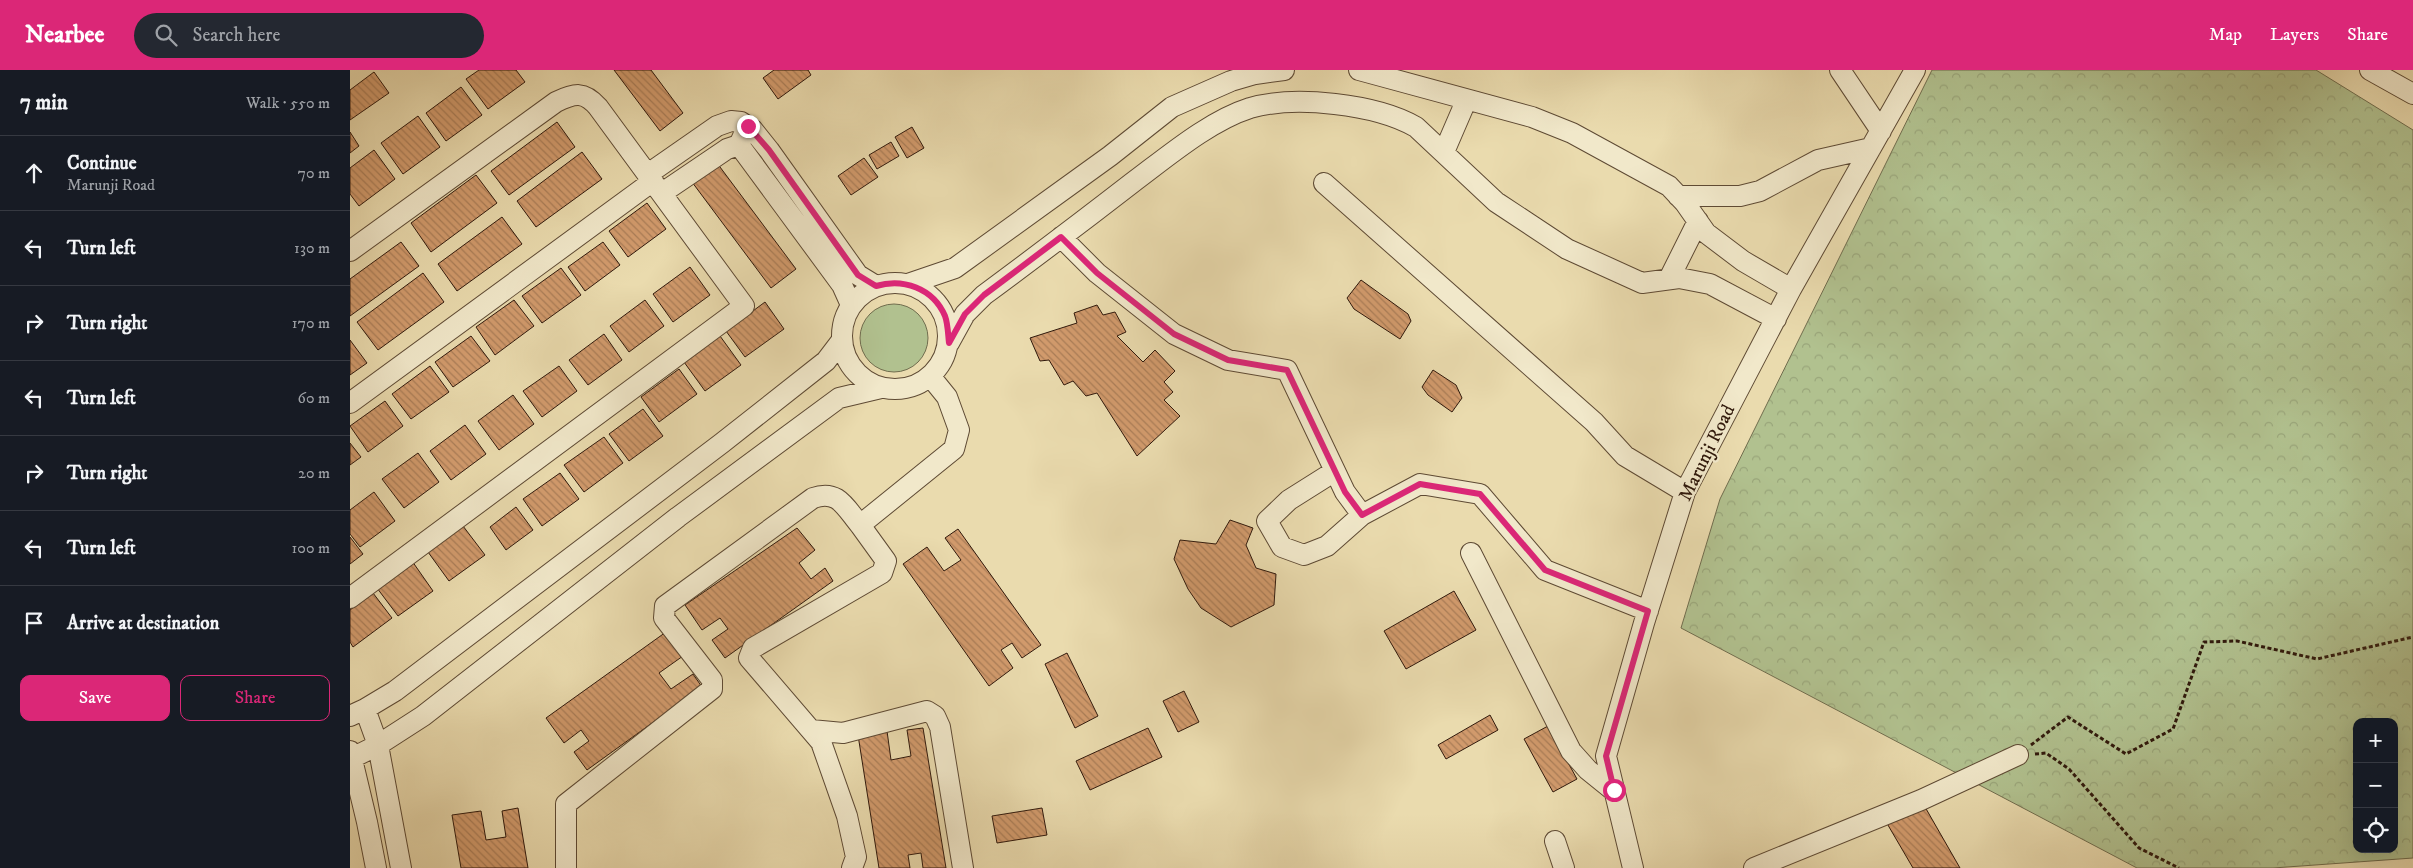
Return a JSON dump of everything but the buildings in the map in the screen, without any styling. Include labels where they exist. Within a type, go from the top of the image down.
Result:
[{"type":"street","points":[[908,284],[955,268],[1110,156],[1172,107],[1231,81],[1255,74],[1284,70]]},
{"type":"street","points":[[1359,70],[1532,117],[1572,133],[1669,186],[1706,233],[1743,262],[1791,289]]},
{"type":"street","points":[[1678,196],[1740,196],[1760,191],[1818,160],[1876,139],[1840,70]]},
{"type":"street","name":"Marunji Road","points":[[1633,868],[1606,756],[1685,492],[1791,289],[1915,70]]},
{"type":"street","points":[[2370,70],[2413,94]]},
{"type":"street","points":[[350,251],[556,102],[568,96],[579,94],[590,98],[744,306],[350,598]]},
{"type":"street","points":[[1444,152],[1466,100]]},
{"type":"street","points":[[376,868],[351,756],[378,744],[423,716],[678,517],[839,398],[881,388],[904,389],[925,381],[941,365],[949,343],[965,314],[984,295],[1193,138],[1249,108],[1277,103],[1307,102],[1380,111],[1401,118],[1444,152],[1496,202],[1567,249],[1642,283],[1679,278],[1710,284],[1776,319]]},
{"type":"street","points":[[350,403],[654,183],[717,126],[731,122],[742,122],[748,126],[769,150],[858,275],[876,286]]},
{"type":"street","points":[[654,183],[739,145],[748,126]]},
{"type":"street","points":[[739,145],[842,285],[851,305]]},
{"type":"street","points":[[1324,183],[1587,416],[1625,456],[1685,492]]},
{"type":"street","points":[[1669,279],[1698,221]]},
{"type":"street","points":[[1061,237],[1097,273],[1174,334],[1228,360],[1287,370],[1345,492],[1362,515]]},
{"type":"street","points":[[881,388],[862,378],[848,361],[842,340],[844,320],[851,305],[860,294],[888,282],[908,284],[931,296],[946,318],[949,343]]},
{"type":"street","points":[[401,868],[378,744],[358,712],[395,691],[722,443],[826,361],[842,340]]},
{"type":"street","points":[[860,525],[954,450],[959,430],[947,397],[930,376]]},
{"type":"street","points":[[1335,471],[1289,500],[1267,521],[1282,548],[1304,555],[1327,546],[1362,515],[1420,484],[1480,494],[1545,570],[1648,611]]},
{"type":"street","points":[[566,868],[566,804],[712,689],[712,680],[664,618],[665,606],[813,498],[824,494],[836,496],[860,525],[886,561],[882,573],[754,648],[749,658],[821,742],[847,816],[856,857],[852,868]]},
{"type":"street","points":[[1471,553],[1571,751],[1588,770],[1614,790]]},
{"type":"street","points":[[811,730],[843,733],[927,711],[935,716],[940,727],[963,868]]},
{"type":"street","points":[[1754,868],[1921,800],[2018,755]]},
{"type":"street","points":[[1555,841],[1564,868]]},
{"type":"path","points":[[2018,755],[2068,717],[2126,754],[2174,729],[2204,642],[2237,641],[2317,659],[2413,638]]},
{"type":"path","points":[[2018,755],[2046,753],[2061,763],[2069,769],[2139,848],[2179,868]]},
{"type":"green space","points":[[1932,70],[2316,70],[2413,130],[2413,858],[2273,868],[2137,868],[1681,628],[1720,499]]},
{"type":"green space","points":[[894,304],[907,307],[918,314],[925,325],[928,338],[925,351],[918,362],[907,369],[894,372],[881,369],[870,362],[863,351],[860,338],[863,325],[870,314],[881,307]]},
{"type":"route","points":[[748,126],[786,172],[858,275],[876,286],[888,282],[908,284],[931,296],[946,318],[949,343],[965,314],[984,295],[1061,237],[1097,273],[1174,334],[1228,360],[1287,370],[1345,492],[1362,515],[1420,484],[1480,494],[1545,570],[1648,611],[1606,756],[1614,790]]}]
